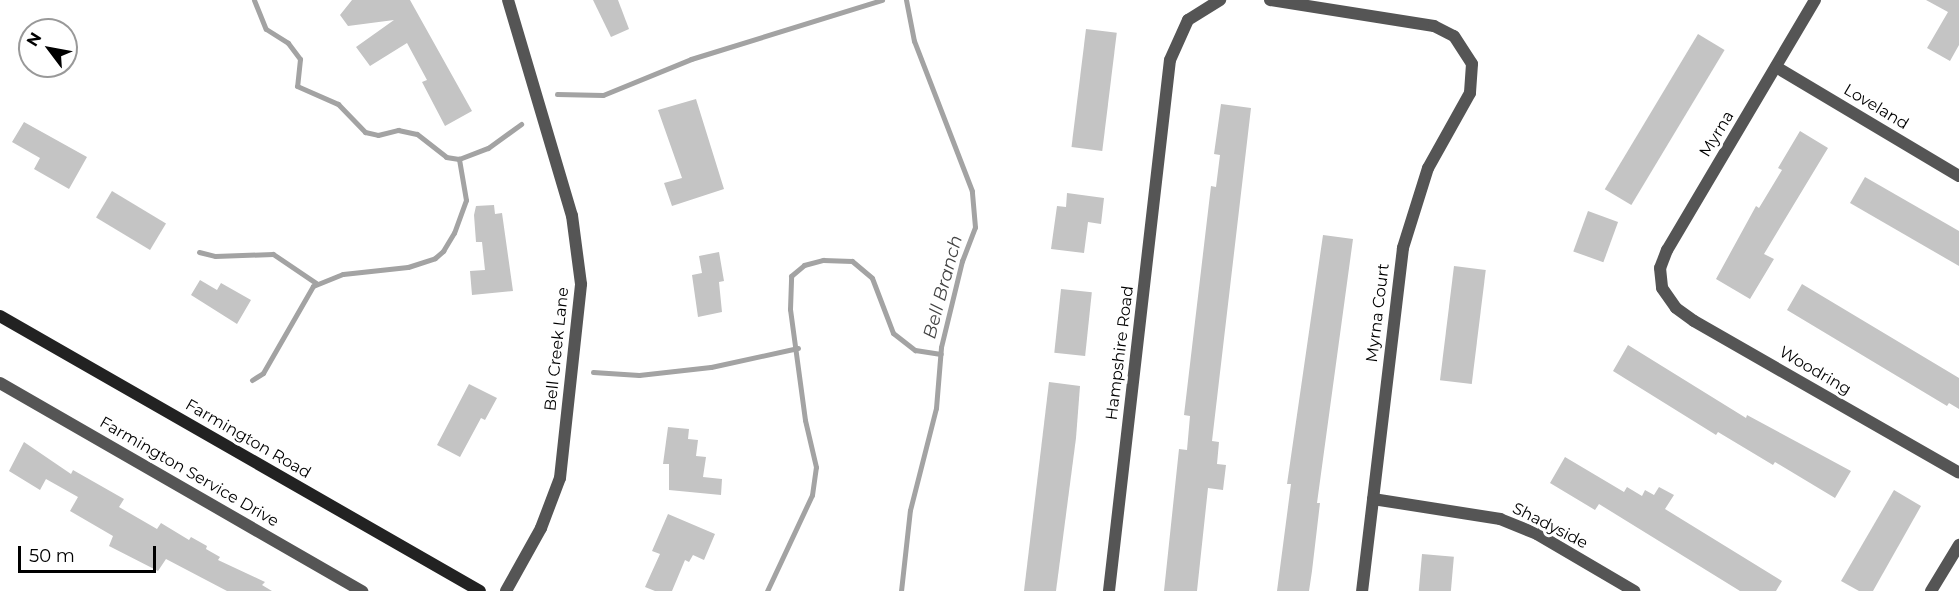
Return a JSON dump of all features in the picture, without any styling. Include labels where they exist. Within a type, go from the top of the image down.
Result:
[{"type":"main road","name":"Farmington Road","points":[[0,316],[480,591]]},
{"type":"street","name":"Bell Creek Lane","points":[[506,591],[541,528],[560,478],[581,284],[572,216],[508,0]]},
{"type":"street","name":"Hampshire Road","points":[[1109,591],[1170,60],[1181,30],[1197,12],[1220,0]]},
{"type":"street","name":"Myrna Court","points":[[1270,0],[1434,26],[1454,36],[1468,53],[1473,74],[1470,93],[1428,168],[1403,248],[1362,591]]},
{"type":"street","name":"Myrna","points":[[1662,288],[1660,268],[1667,250],[1815,0]]},
{"type":"street","name":"Loveland","points":[[1776,67],[1959,176]]},
{"type":"street","name":"Woodring","points":[[1662,288],[1676,308],[1694,321],[1959,473]]},
{"type":"street","name":"Farmington Service Drive","points":[[0,382],[362,591]]},
{"type":"street","name":"Shadyside","points":[[1373,499],[1500,519],[1537,534],[1634,591]]},
{"type":"street","points":[[1931,591],[1959,545]]},
{"type":"building","points":[[352,0],[410,0],[472,111],[445,126],[422,82],[427,80],[407,43],[370,66],[356,47],[394,20],[348,26],[340,15]]},
{"type":"building","points":[[593,0],[618,0],[629,29],[611,37]]},
{"type":"building","points":[[1926,0],[1959,0],[1959,45],[1950,61],[1927,48],[1948,12]]},
{"type":"building","points":[[1086,29],[1117,33],[1102,151],[1071,147]]},
{"type":"building","points":[[1698,34],[1725,50],[1631,205],[1605,189]]},
{"type":"building","points":[[696,99],[724,189],[672,206],[664,183],[682,178],[658,110]]},
{"type":"building","points":[[1221,104],[1251,108],[1212,441],[1219,442],[1217,464],[1226,465],[1223,490],[1208,488],[1197,591],[1164,591],[1179,449],[1187,450],[1190,416],[1184,415],[1211,186],[1216,187],[1220,155],[1214,154]]},
{"type":"building","points":[[24,122],[87,157],[69,189],[34,169],[40,158],[12,142]]},
{"type":"building","points":[[1800,131],[1828,148],[1764,254],[1774,259],[1750,299],[1716,279],[1756,206],[1759,208],[1782,170],[1778,168]]},
{"type":"building","points":[[1865,177],[1959,231],[1959,266],[1850,203]]},
{"type":"building","points":[[112,191],[166,223],[150,250],[96,218]]},
{"type":"building","points":[[1067,193],[1104,198],[1101,224],[1088,222],[1084,253],[1051,249],[1057,206],[1066,207]]},
{"type":"building","points":[[494,205],[495,214],[502,213],[513,291],[472,295],[470,271],[485,270],[482,242],[476,242],[474,215],[476,206]]},
{"type":"building","points":[[1588,211],[1618,222],[1603,262],[1573,251]]},
{"type":"building","points":[[1323,235],[1353,239],[1317,503],[1320,503],[1312,571],[1309,591],[1277,591],[1291,484],[1287,484]]},
{"type":"building","points":[[719,252],[724,281],[719,282],[722,312],[698,317],[692,275],[702,273],[699,256]]},
{"type":"building","points":[[1454,266],[1486,270],[1472,384],[1440,380]]},
{"type":"building","points":[[200,280],[217,290],[221,283],[251,300],[237,324],[191,295]]},
{"type":"building","points":[[1802,284],[1959,378],[1959,409],[1949,403],[1947,406],[1787,310]]},
{"type":"building","points":[[1061,289],[1092,292],[1085,356],[1054,353]]},
{"type":"building","points":[[1628,345],[1746,418],[1747,415],[1851,471],[1835,498],[1775,462],[1773,465],[1718,432],[1716,435],[1613,371]]},
{"type":"building","points":[[1049,382],[1080,386],[1076,438],[1056,591],[1024,591]]},
{"type":"building","points":[[469,384],[497,398],[485,420],[481,418],[460,457],[437,445]]},
{"type":"building","points":[[668,427],[689,429],[688,439],[698,440],[696,456],[706,457],[703,477],[722,479],[721,495],[669,490],[669,464],[663,464]]},
{"type":"building","points":[[24,442],[71,474],[73,470],[124,499],[119,507],[157,529],[161,523],[189,540],[191,537],[220,557],[218,560],[265,582],[262,585],[272,591],[227,591],[166,559],[158,571],[109,546],[113,536],[70,511],[78,497],[46,479],[40,490],[9,471]]},
{"type":"building","points":[[1565,457],[1624,492],[1627,487],[1642,496],[1645,490],[1654,495],[1659,487],[1674,495],[1665,509],[1782,581],[1776,591],[1740,591],[1599,504],[1595,510],[1550,483]]},
{"type":"building","points":[[1894,490],[1921,506],[1873,591],[1859,591],[1841,581]]},
{"type":"building","points":[[668,514],[715,534],[704,560],[693,555],[689,562],[685,560],[672,591],[655,591],[645,587],[660,554],[652,551]]},
{"type":"building","points":[[1422,554],[1454,557],[1451,591],[1419,591]]},
{"type":"waterway","points":[[254,0],[266,29],[288,43],[300,59],[297,86],[338,104],[365,132],[378,135],[398,130],[417,134],[446,157],[459,159],[488,148],[521,124]]},
{"type":"waterway","points":[[557,94],[603,95],[691,59],[882,0]]},
{"type":"waterway","name":"Bell Branch","points":[[901,591],[910,510],[936,408],[941,347],[962,261],[975,227],[972,191],[914,41],[906,0]]},
{"type":"waterway","points":[[252,380],[263,373],[313,286],[343,274],[408,267],[435,258],[443,251],[454,233],[466,200],[459,159]]},
{"type":"waterway","points":[[199,252],[215,256],[273,254],[316,283]]},
{"type":"waterway","points":[[767,591],[812,495],[816,467],[805,420],[790,309],[791,276],[804,265],[823,260],[852,261],[872,278],[893,333],[915,350],[941,354]]},
{"type":"waterway","points":[[593,372],[639,375],[711,367],[798,348]]}]
